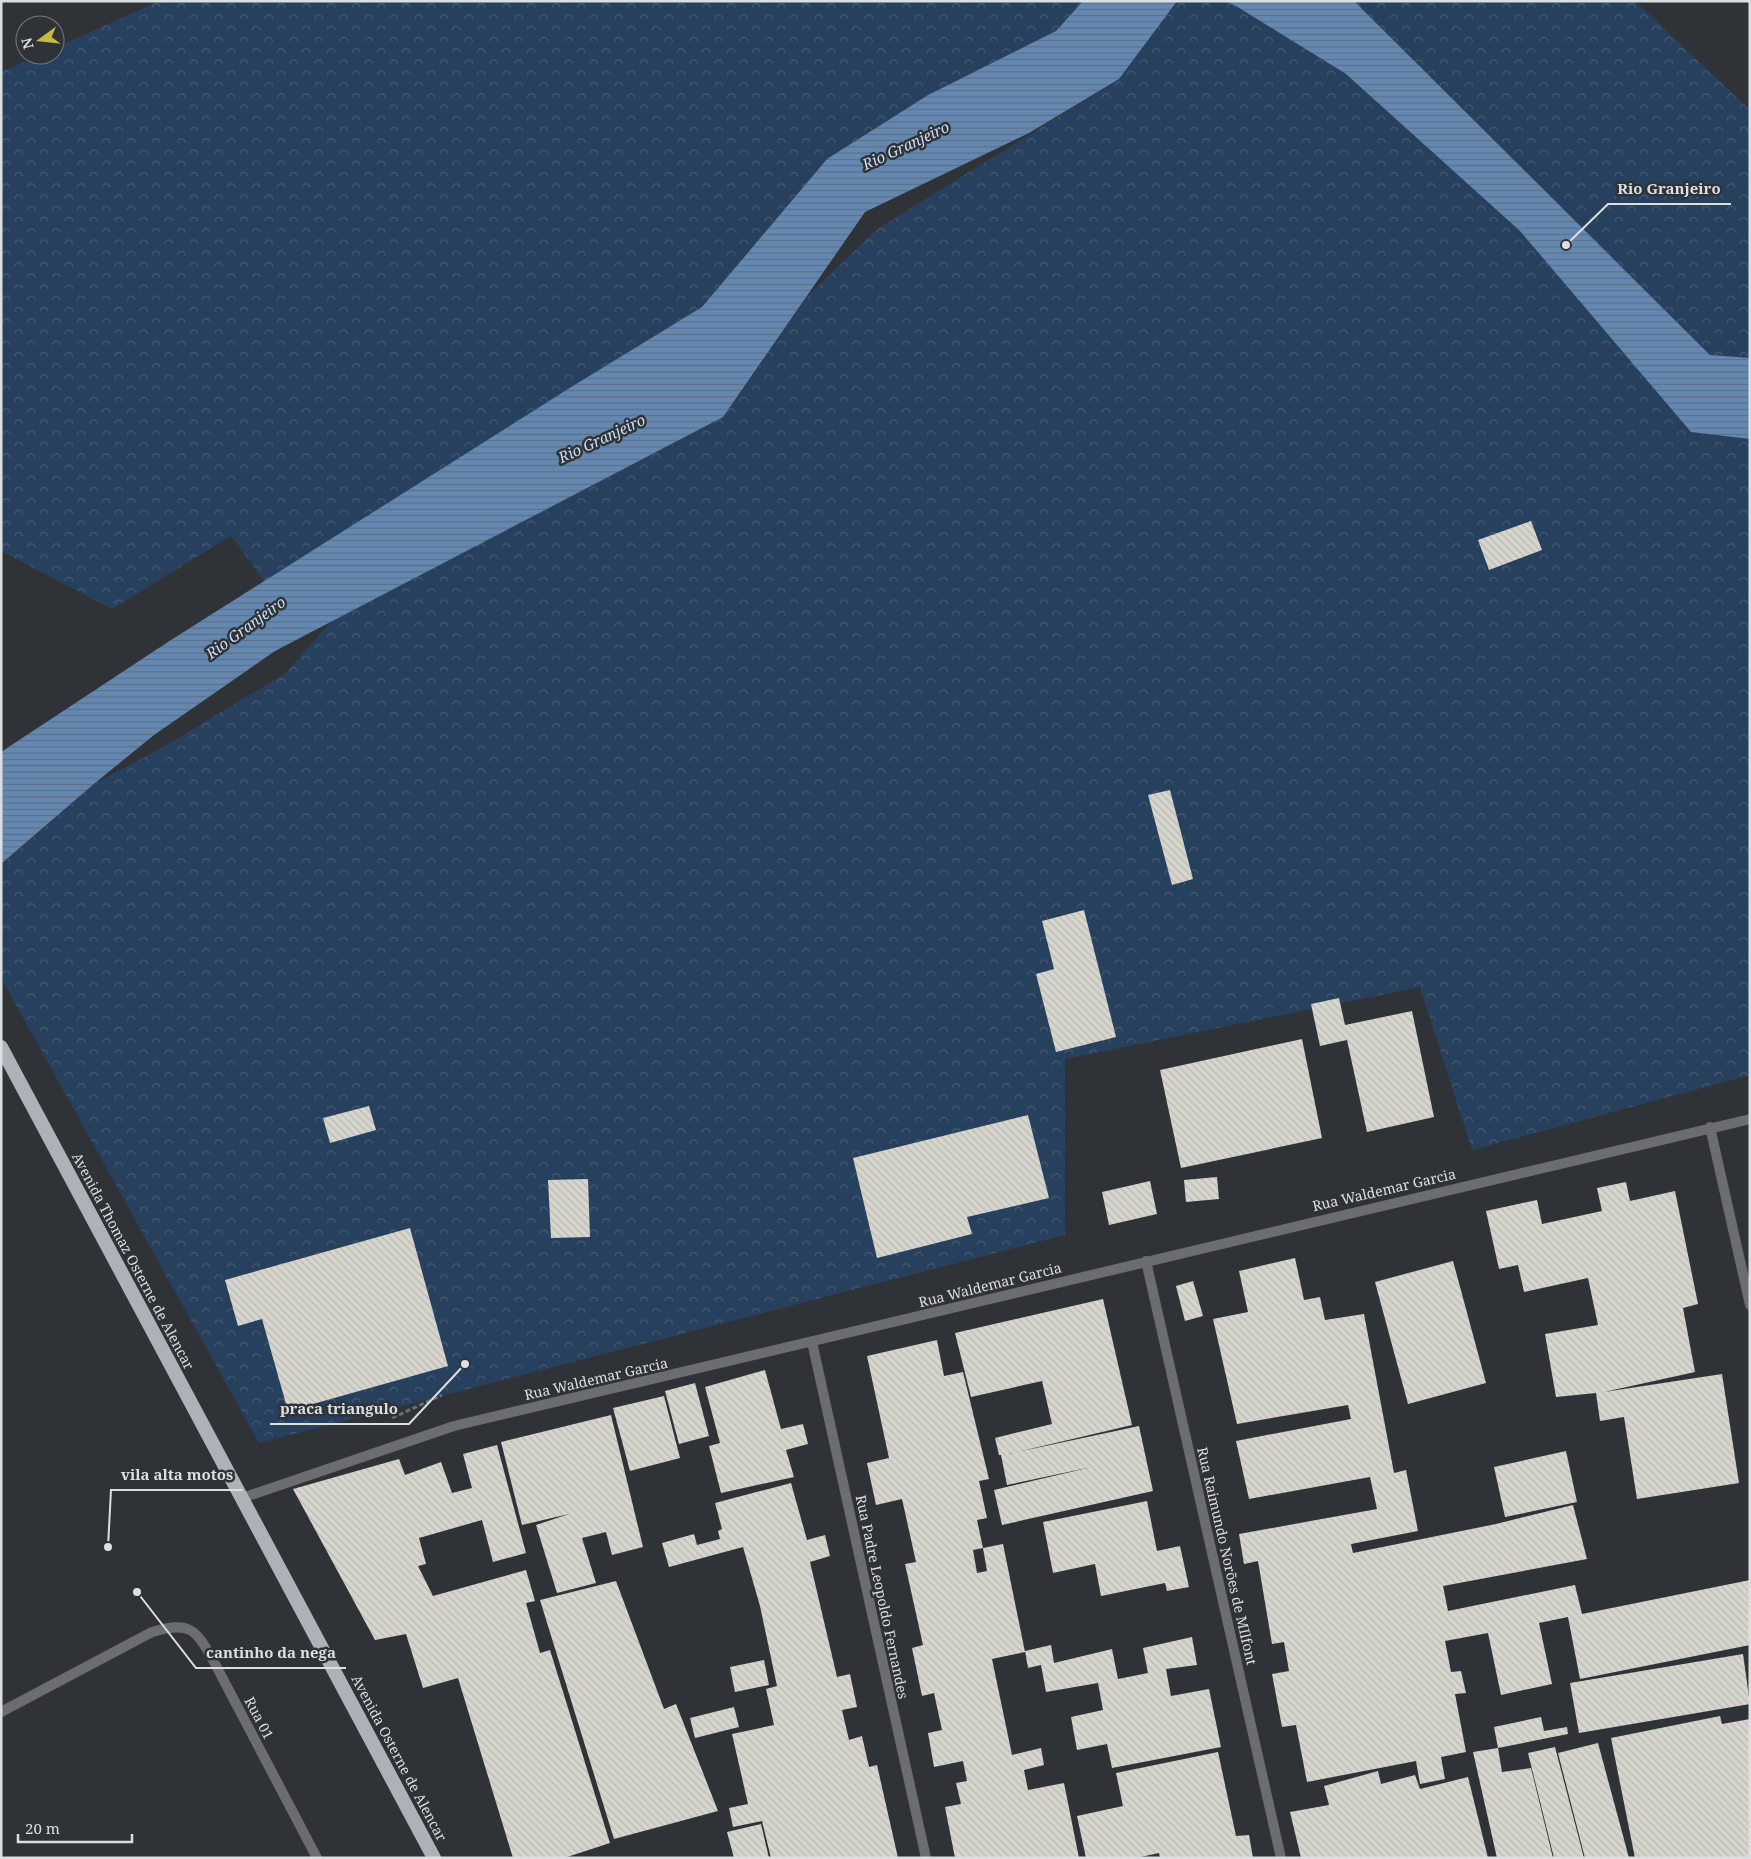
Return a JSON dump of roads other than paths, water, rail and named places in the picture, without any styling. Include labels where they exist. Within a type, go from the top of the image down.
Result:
[{"type":"highway","name":"Avenida Thomaz Osterne de Alencar","points":[[1,1047],[239,1493]]},
{"type":"highway","name":"Avenida Osterne de Alencar","points":[[239,1493],[434,1858]]},
{"type":"street","name":"Rua Waldemar Garcia","points":[[239,1493],[454,1426],[1750,1119]]},
{"type":"street","points":[[1710,1127],[1750,1305]]},
{"type":"street","name":"Rua Raimundo Norões de MIlfont","points":[[1146,1261],[1281,1858]]},
{"type":"street","name":"Rua Padre Leopoldo Fernandes","points":[[812,1342],[926,1858]]},
{"type":"street","name":"Rua 01","points":[[1,1712],[152,1632],[172,1626],[190,1629],[200,1637],[318,1858]]},
{"type":"water","points":[[1083,1],[1177,1],[1119,79],[1029,133],[865,212],[723,417],[275,651],[154,735],[1,864],[1,752],[171,640],[568,389],[702,307],[827,159],[928,95],[1056,31]]},
{"type":"water","points":[[1224,1],[1354,1],[1710,355],[1750,358],[1750,439],[1691,432],[1520,231],[1346,74],[1236,6]]},
{"type":"place","name":"Rio Granjeiro","points":[[1566,245]]},
{"type":"place","name":"praca triangulo","points":[[465,1364]]},
{"type":"place","name":"vila alta motos","points":[[108,1547]]},
{"type":"place","name":"cantinho da nega","points":[[137,1592]]}]
